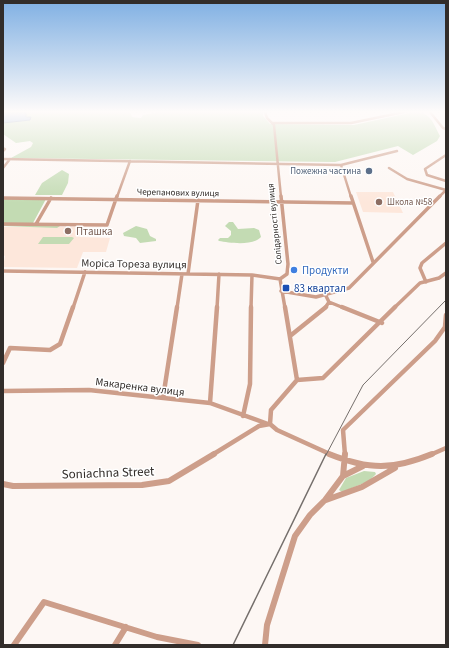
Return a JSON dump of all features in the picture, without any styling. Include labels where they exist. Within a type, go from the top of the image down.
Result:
[{"type":"street","name":"Солідарності вулиця","points":[[276,142],[288,264],[286,274],[280,279]]},
{"type":"street","points":[[3,159],[341,165],[397,151]]},
{"type":"street","points":[[446,155],[425,169],[427,175],[446,181]]},
{"type":"street","points":[[3,168],[10,159]]},
{"type":"street","points":[[3,224],[107,225],[130,161]]},
{"type":"street","points":[[341,165],[373,262]]},
{"type":"street","points":[[389,168],[397,174],[446,190]]},
{"type":"street","points":[[281,291],[316,297],[326,296],[348,288],[446,190]]},
{"type":"street","name":"Черепанових вулиця","points":[[3,198],[353,203]]},
{"type":"street","points":[[36,224],[51,198]]},
{"type":"street","points":[[188,274],[198,200]]},
{"type":"street","points":[[426,282],[420,268],[422,262],[446,243]]},
{"type":"street","name":"Моріса Тореза вулиця","points":[[3,272],[219,274],[264,276]]},
{"type":"street","points":[[3,363],[10,348],[50,350],[60,344],[85,272]]},
{"type":"street","points":[[446,273],[439,278],[420,283],[382,323],[323,378],[297,380],[271,410],[270,424],[277,430],[327,452],[364,466],[380,468],[397,466],[446,448]]},
{"type":"street","points":[[163,398],[182,274]]},
{"type":"street","points":[[210,403],[219,274]]},
{"type":"street","points":[[243,416],[250,384],[252,275]]},
{"type":"street","name":"Солідарності вулиця","points":[[264,276],[280,279]]},
{"type":"street","name":"Солідарності вулиця","points":[[280,279],[297,380]]},
{"type":"street","points":[[326,296],[329,302],[382,323]]},
{"type":"street","points":[[290,336],[327,306],[329,302]]},
{"type":"street","points":[[343,476],[345,459],[343,430],[435,341],[446,328],[446,315]]},
{"type":"street","name":"Макаренка вулиця","points":[[3,391],[34,392],[90,390],[210,403],[243,416],[270,424]]},
{"type":"street","name":"Soniachna Street","points":[[3,484],[12,486],[142,485],[169,481],[260,426],[270,424]]},
{"type":"street","points":[[265,645],[267,625],[295,536],[310,515],[325,500],[343,476],[364,466]]},
{"type":"street","points":[[325,500],[346,494],[379,480],[397,466]]},
{"type":"street","points":[[14,645],[44,602],[157,637],[198,645]]},
{"type":"street","points":[[115,645],[126,628]]},
{"type":"shaded area","name":"Школа №58","points":[[356,192],[393,192],[403,213],[363,212]]},
{"type":"shaded area","points":[[3,227],[83,227],[79,237],[110,238],[106,252],[83,252],[77,268],[3,267],[5,256],[3,255]]},
{"type":"green space","points":[[32,142],[435,142],[413,155],[398,146],[335,162],[11,158],[31,147],[33,143]]},
{"type":"green space","points":[[62,170],[69,174],[68,183],[62,195],[35,195],[42,183]]},
{"type":"green space","points":[[3,198],[46,199],[33,223],[60,226],[57,228],[3,226]]},
{"type":"green space","points":[[229,222],[233,222],[238,229],[254,228],[259,230],[261,237],[253,242],[247,243],[219,241],[218,240],[220,238],[228,238],[231,235],[231,231],[225,226]]},
{"type":"green space","points":[[136,226],[147,229],[150,236],[156,239],[156,241],[140,243],[136,238],[124,236],[123,233]]},
{"type":"green space","points":[[43,237],[74,238],[69,244],[38,244]]},
{"type":"green space","points":[[364,471],[375,472],[376,474],[369,481],[342,492],[339,490],[346,478]]},
{"type":"railway","points":[[326,455],[363,385],[446,300]]},
{"type":"railway","points":[[233,645],[326,454]]},
{"type":"place","name":"Пожежна частина","points":[[369,171]]},
{"type":"place","name":"Школа №58","points":[[379,202]]},
{"type":"place","name":"Пташка","points":[[68,231]]},
{"type":"place","name":"Продукти","points":[[294,270]]},
{"type":"place","name":"83 квартал","points":[[286,288]]}]
